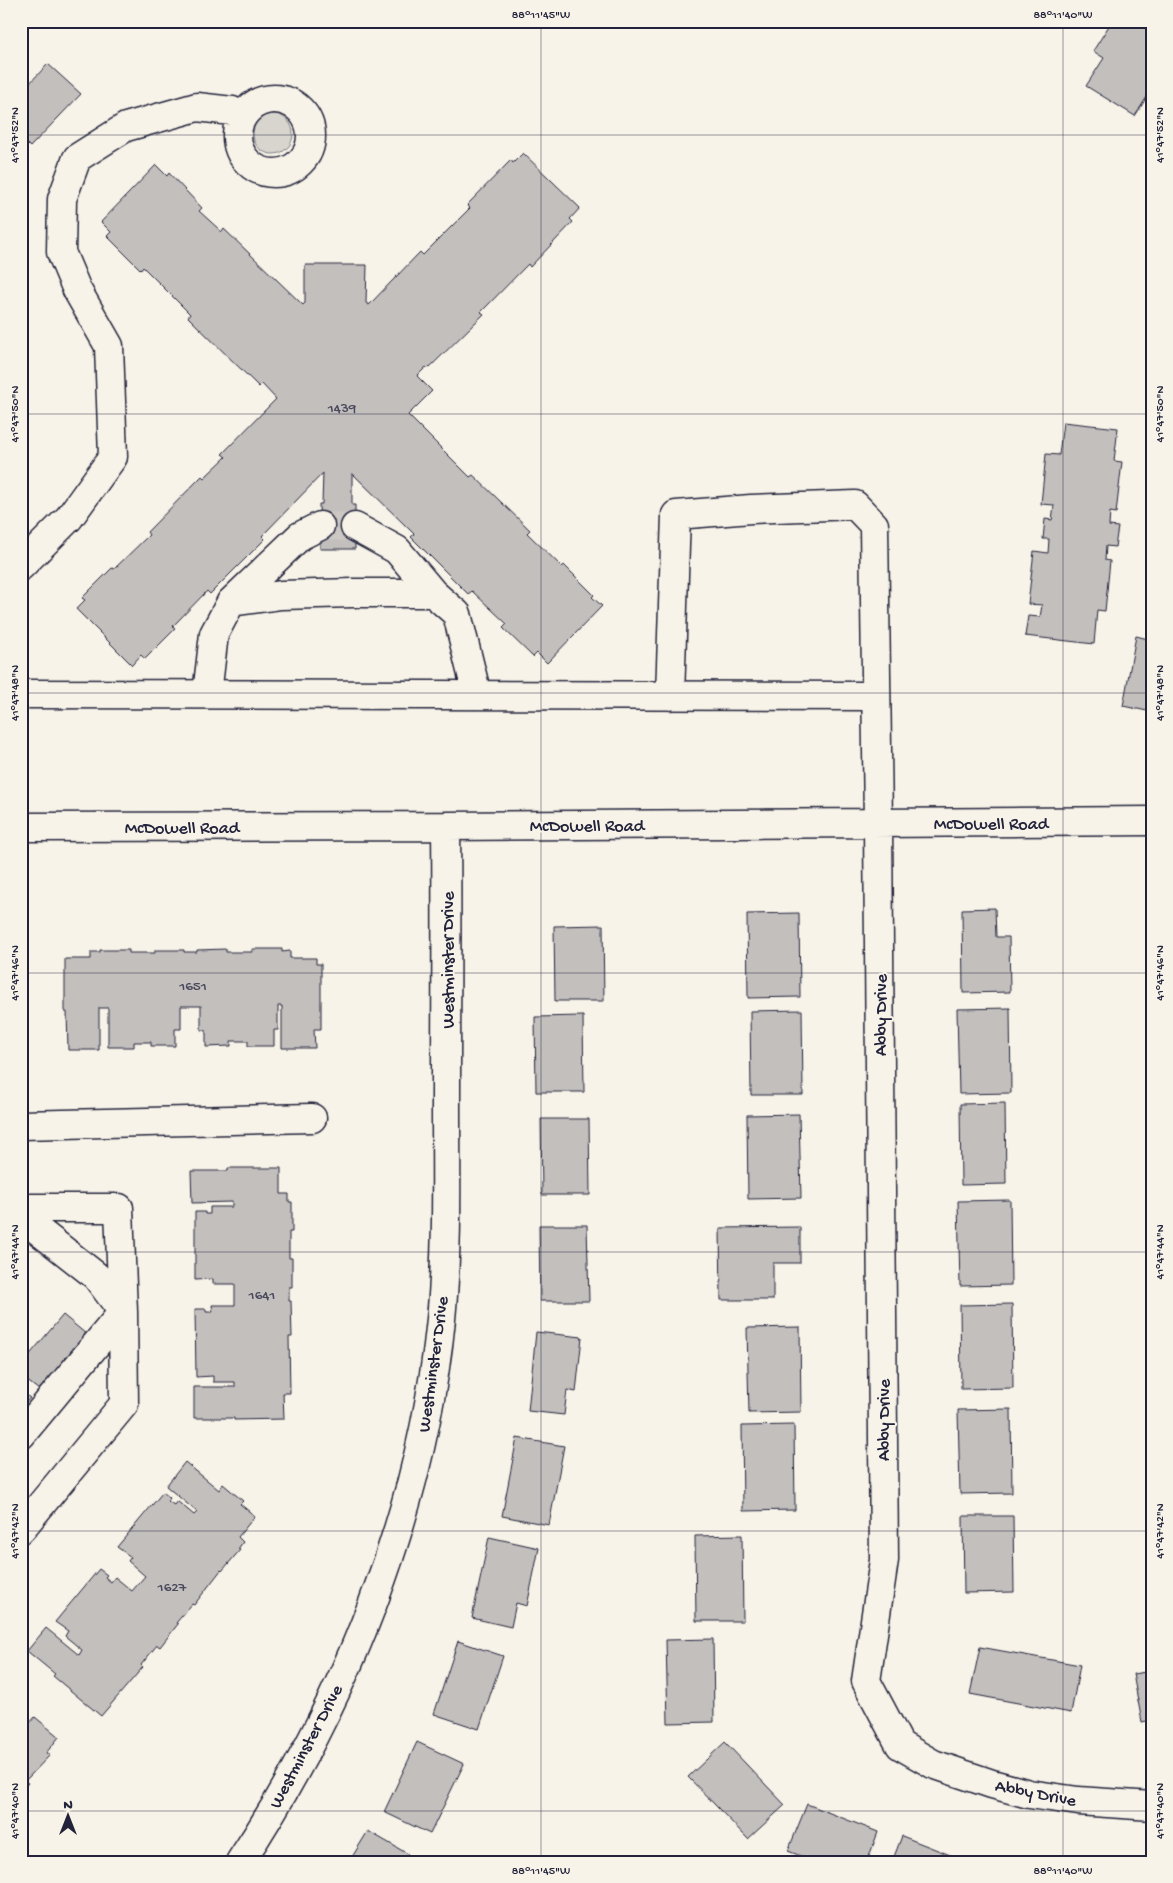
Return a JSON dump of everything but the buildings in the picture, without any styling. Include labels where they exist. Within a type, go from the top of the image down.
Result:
[{"type":"street","points":[[21,566],[69,518],[112,457],[109,346],[77,290],[61,252],[62,199],[77,158],[126,127],[197,107],[232,111],[242,115]]},
{"type":"street","name":"Abby Drive","points":[[670,696],[676,515],[752,509],[855,505],[874,525],[884,1560],[866,1681],[900,1745],[933,1764],[1029,1794],[1078,1801],[1152,1806]]},
{"type":"street","points":[[207,694],[214,634],[231,602],[300,536],[320,526]]},
{"type":"street","points":[[355,527],[397,550],[434,593],[457,614],[477,695]]},
{"type":"street","points":[[231,602],[282,595],[434,593]]},
{"type":"street","points":[[21,694],[876,696]]},
{"type":"street","name":"McDowell Road","points":[[21,827],[1152,821]]},
{"type":"street","name":"Westminster Drive","points":[[240,1862],[304,1756],[368,1617],[390,1554],[404,1505],[431,1391],[441,1320],[447,1210],[446,826]]},
{"type":"street","points":[[21,1125],[312,1118]]},
{"type":"street","points":[[21,1208],[119,1208],[124,1404],[21,1529]]},
{"type":"street","points":[[21,1216],[96,1276],[123,1312]]},
{"type":"street","points":[[21,1435],[123,1312]]},
{"type":"shaded area","points":[[277,114],[284,117],[290,123],[293,134],[292,142],[284,151],[277,154],[269,154],[262,151],[254,142],[253,130],[256,123],[265,115]]},
{"type":"tunnel","points":[[320,526],[355,527]]}]
